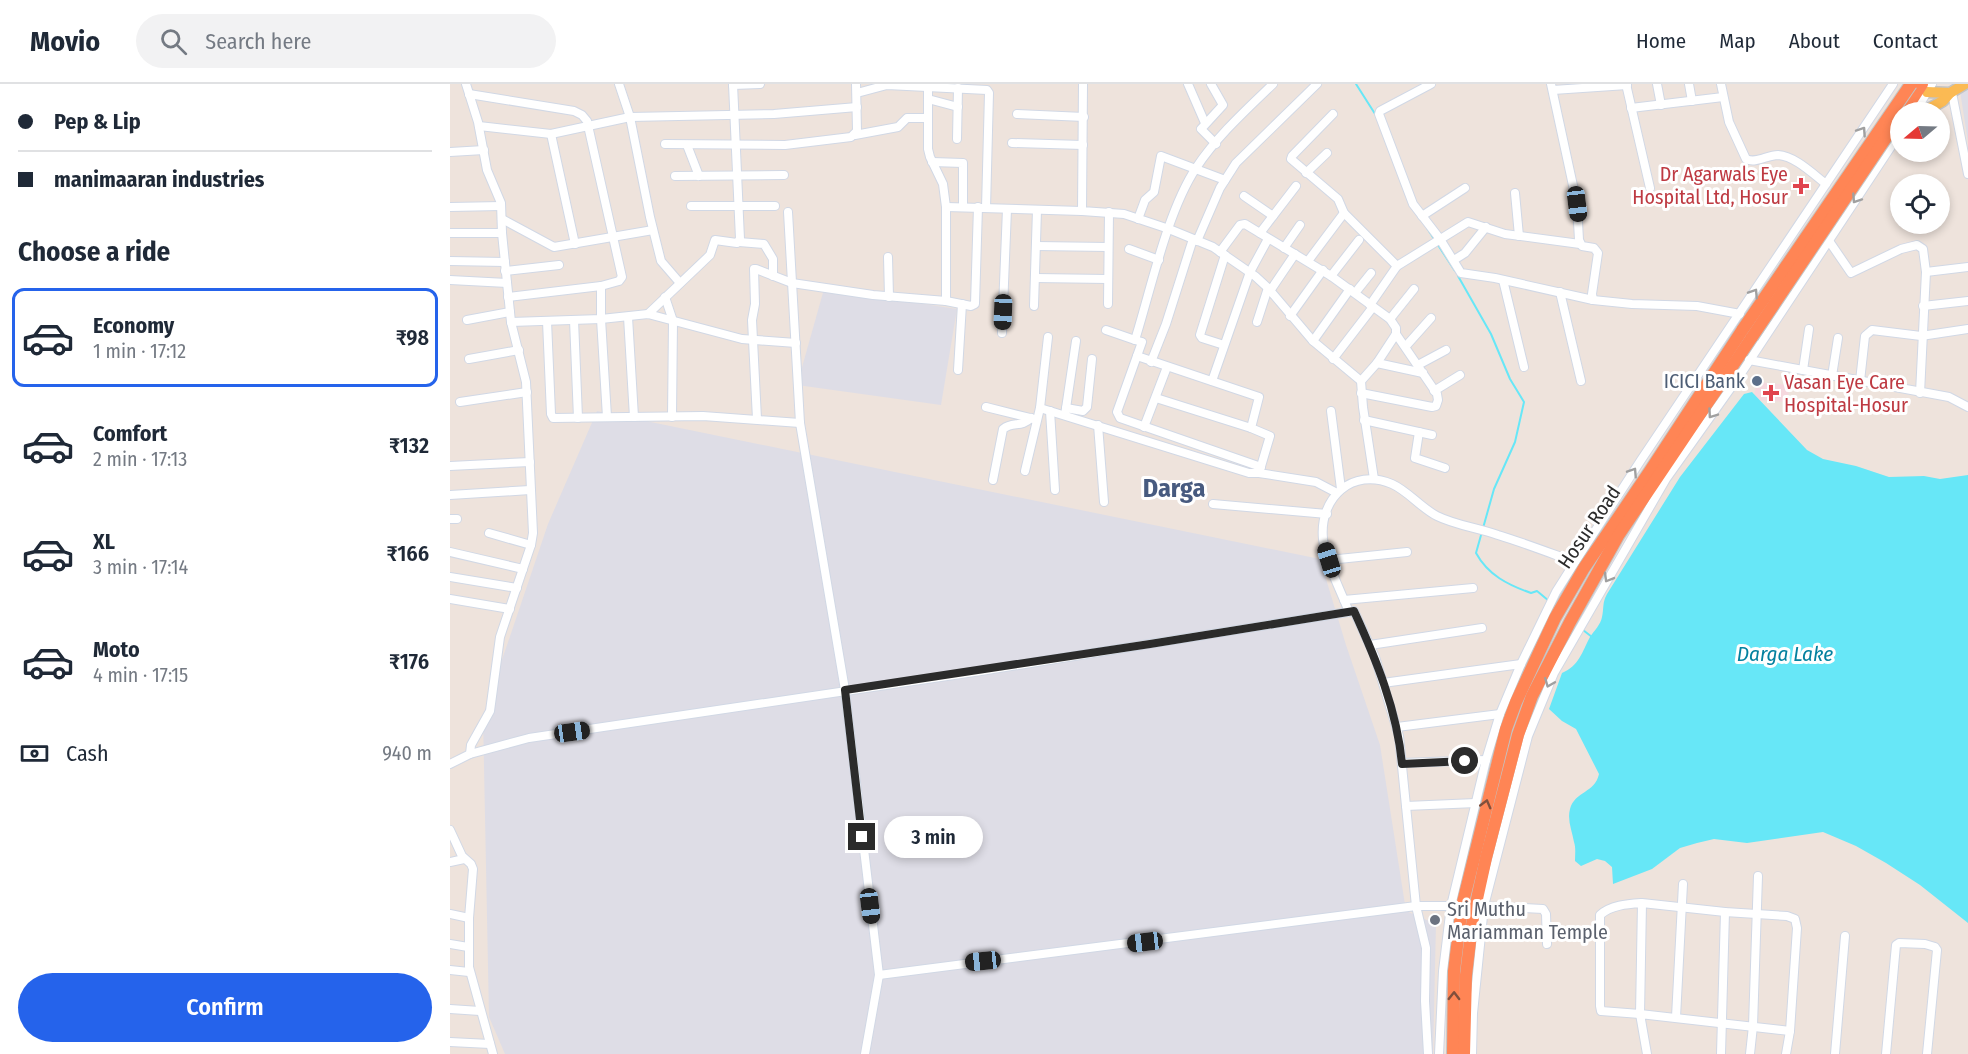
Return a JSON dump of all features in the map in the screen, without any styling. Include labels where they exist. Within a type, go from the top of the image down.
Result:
[{"type":"highway","name":"Hosur Road","points":[[1464,1054],[1466,975],[1479,906],[1518,735],[1532,696],[1573,628],[1618,536],[1747,333],[1911,84]]},
{"type":"highway","points":[[1913,102],[1927,87]]},
{"type":"highway","name":"Hosur Road","points":[[1453,1054],[1456,906],[1506,729],[1551,614],[1561,595],[1584,568],[1890,131]]},
{"type":"main road","points":[[1941,102],[1965,84]]},
{"type":"main road","points":[[1927,87],[1951,93]]},
{"type":"street","points":[[466,84],[479,126],[487,170],[501,206],[511,322],[527,392],[532,533],[531,545],[500,637],[490,711],[471,745],[470,754]]},
{"type":"street","points":[[619,84],[630,117],[661,261],[680,283]]},
{"type":"street","points":[[739,242],[733,84],[760,84]]},
{"type":"street","points":[[1082,212],[1083,84]]},
{"type":"street","points":[[1188,84],[1205,123]]},
{"type":"street","points":[[1211,84],[1223,105],[1201,127],[1202,132],[1216,144]]},
{"type":"street","points":[[1135,340],[1169,229],[1196,169],[1216,144],[1274,84]]},
{"type":"street","points":[[1151,362],[1195,240],[1225,180],[1244,154],[1317,84]]},
{"type":"street","points":[[1429,84],[1378,114],[1410,199],[1461,273],[1593,300],[1697,306],[1740,314]]},
{"type":"street","points":[[1657,84],[1660,105]]},
{"type":"street","points":[[1689,84],[1692,101]]},
{"type":"street","points":[[1721,84],[1737,143],[1748,160],[1779,155],[1793,160],[1826,184]]},
{"type":"street","points":[[1561,595],[1575,562],[1641,460],[1893,84]]},
{"type":"street","points":[[757,419],[752,320],[755,304],[753,271],[756,269],[792,284],[888,297],[946,301],[971,306],[975,304],[989,93],[984,89],[887,85],[856,88],[855,135]]},
{"type":"street","points":[[1580,244],[1577,204],[1552,87],[1627,85],[1650,188]]},
{"type":"street","points":[[928,87],[928,149],[943,183],[946,207],[946,301]]},
{"type":"street","points":[[1920,102],[1927,87]]},
{"type":"street","points":[[957,139],[958,88]]},
{"type":"street","points":[[1951,93],[1968,174]]},
{"type":"street","points":[[469,94],[574,111],[582,115],[588,126],[622,277],[619,281],[601,286],[508,297]]},
{"type":"street","points":[[1631,108],[1723,97]]},
{"type":"street","points":[[928,99],[958,107]]},
{"type":"street","points":[[479,126],[551,134],[630,117],[774,114],[857,107]]},
{"type":"street","points":[[1017,114],[1084,117]]},
{"type":"street","points":[[1333,114],[1292,156],[1293,162],[1338,199],[1344,213],[1397,266]]},
{"type":"street","points":[[665,144],[785,145],[851,137],[898,127],[907,117],[928,118]]},
{"type":"street","points":[[551,134],[574,244]]},
{"type":"street","points":[[1012,143],[1083,145]]},
{"type":"street","points":[[687,145],[699,176]]},
{"type":"street","points":[[1583,609],[1666,479],[1890,149]]},
{"type":"street","points":[[450,152],[484,150]]},
{"type":"street","points":[[1306,173],[1327,153]]},
{"type":"street","points":[[1138,219],[1145,200],[1154,192],[1161,156],[1225,180]]},
{"type":"street","points":[[932,162],[963,163],[963,207]]},
{"type":"street","points":[[675,176],[784,175]]},
{"type":"street","points":[[1260,233],[1296,186]]},
{"type":"street","points":[[1422,216],[1465,188]]},
{"type":"street","points":[[1515,193],[1519,236]]},
{"type":"street","points":[[1244,196],[1273,216]]},
{"type":"street","points":[[691,206],[738,204],[775,206]]},
{"type":"street","points":[[450,207],[501,206]]},
{"type":"street","points":[[946,207],[1109,212],[1169,229],[1213,247],[1250,272],[1269,290],[1313,341],[1361,381]]},
{"type":"street","points":[[1810,208],[1823,222],[1839,227]]},
{"type":"street","points":[[1002,333],[1007,209]]},
{"type":"street","points":[[1034,306],[1037,210]]},
{"type":"street","points":[[788,212],[800,423],[845,690],[879,975],[865,1054]]},
{"type":"street","points":[[1108,304],[1109,212]]},
{"type":"street","points":[[1308,261],[1344,213]]},
{"type":"street","points":[[502,219],[550,246],[653,230]]},
{"type":"street","points":[[1334,359],[1397,266],[1468,222],[1505,234],[1594,248],[1598,253],[1593,300]]},
{"type":"street","points":[[1802,222],[1829,240],[1851,273],[1901,249],[1917,245],[1923,249],[1926,272],[1921,336],[1920,393]]},
{"type":"street","points":[[1224,345],[1202,338],[1200,335],[1223,254],[1242,223],[1323,270],[1390,319],[1396,328],[1396,334],[1377,363],[1361,381],[1364,420],[1374,479]]},
{"type":"street","points":[[1284,248],[1300,225]]},
{"type":"street","points":[[1454,260],[1465,253],[1486,227]]},
{"type":"street","points":[[1795,230],[1813,238],[1819,256]]},
{"type":"street","points":[[450,233],[502,233]]},
{"type":"street","points":[[1212,381],[1250,272],[1268,239]]},
{"type":"street","points":[[648,314],[710,255],[715,240],[764,244],[773,259],[773,276]]},
{"type":"street","points":[[1331,276],[1359,240]]},
{"type":"street","points":[[1036,246],[1108,247]]},
{"type":"street","points":[[1128,249],[1159,260]]},
{"type":"street","points":[[1257,322],[1269,290],[1295,254]]},
{"type":"street","points":[[888,257],[888,297]]},
{"type":"street","points":[[450,261],[505,266],[559,266]]},
{"type":"street","points":[[1926,272],[1968,267]]},
{"type":"street","points":[[1290,316],[1323,270]]},
{"type":"street","points":[[1313,341],[1352,291],[1371,273]]},
{"type":"street","points":[[1035,278],[1108,279]]},
{"type":"street","points":[[450,280],[507,284]]},
{"type":"street","points":[[1503,280],[1524,367]]},
{"type":"street","points":[[601,286],[607,417]]},
{"type":"street","points":[[1390,319],[1414,289]]},
{"type":"street","points":[[1560,292],[1581,381]]},
{"type":"street","points":[[665,297],[673,321],[672,417]]},
{"type":"street","points":[[1923,306],[1968,301]]},
{"type":"street","points":[[958,370],[962,304]]},
{"type":"street","points":[[467,320],[510,312]]},
{"type":"street","points":[[511,322],[601,319],[648,314],[742,339],[796,343]]},
{"type":"street","points":[[627,316],[634,417]]},
{"type":"street","points":[[1406,346],[1431,318]]},
{"type":"street","points":[[574,320],[578,418]]},
{"type":"street","points":[[547,321],[551,417],[553,418],[672,417],[757,419],[800,423]]},
{"type":"street","points":[[1803,370],[1809,329]]},
{"type":"street","points":[[1860,381],[1867,332],[1872,330],[1921,336],[1968,329]]},
{"type":"street","points":[[1106,330],[1142,342],[1118,415],[1120,418],[1260,470],[1316,482],[1339,491]]},
{"type":"street","points":[[1361,393],[1436,406],[1438,400],[1434,391],[1396,334]]},
{"type":"street","points":[[1025,471],[1034,419],[1040,408],[1048,337]]},
{"type":"street","points":[[1832,376],[1838,338]]},
{"type":"street","points":[[1065,411],[1076,341]]},
{"type":"street","points":[[469,359],[519,350]]},
{"type":"street","points":[[1377,363],[1420,369],[1446,350]]},
{"type":"street","points":[[1137,356],[1259,397],[1251,428]]},
{"type":"street","points":[[1040,408],[1050,411],[1083,411],[1087,407],[1092,359]]},
{"type":"street","points":[[1749,360],[1949,397],[1968,408]]},
{"type":"street","points":[[1144,427],[1167,367]]},
{"type":"street","points":[[1434,391],[1460,375]]},
{"type":"street","points":[[460,402],[527,392]]},
{"type":"street","points":[[1156,398],[1270,436],[1260,470]]},
{"type":"street","points":[[986,407],[1034,419]]},
{"type":"street","points":[[1050,411],[1055,490]]},
{"type":"street","points":[[1065,411],[1098,425],[1249,473],[1260,470]]},
{"type":"street","points":[[1331,411],[1339,491]]},
{"type":"street","points":[[993,480],[1003,429],[1008,426],[1024,425],[1034,419]]},
{"type":"street","points":[[1364,420],[1432,435]]},
{"type":"street","points":[[1098,425],[1104,502]]},
{"type":"street","points":[[1419,432],[1415,458],[1445,468]]},
{"type":"street","points":[[450,466],[530,462]]},
{"type":"street","points":[[1349,612],[1323,541],[1323,524],[1339,491],[1352,481],[1374,479],[1394,485],[1437,516],[1575,562]]},
{"type":"street","points":[[450,495],[530,490]]},
{"type":"street","points":[[1213,504],[1327,514]]},
{"type":"street","points":[[489,533],[531,545]]},
{"type":"street","points":[[450,552],[477,556],[523,569]]},
{"type":"street","points":[[1329,560],[1407,552]]},
{"type":"street","points":[[450,577],[517,588]]},
{"type":"street","points":[[1344,600],[1473,588]]},
{"type":"street","points":[[450,599],[510,609]]},
{"type":"street","points":[[450,764],[470,754],[529,738],[1354,611],[1370,645],[1397,727],[1416,906],[1426,948],[1425,1001],[1428,1054]]},
{"type":"street","points":[[1439,1054],[1444,959],[1486,760],[1500,714],[1521,664],[1551,614]]},
{"type":"street","points":[[1370,645],[1482,628]]},
{"type":"street","points":[[1383,683],[1521,664]]},
{"type":"street","points":[[1397,727],[1500,714]]},
{"type":"street","points":[[1402,764],[1486,760]]},
{"type":"street","points":[[1406,806],[1476,803]]},
{"type":"street","points":[[450,830],[465,859],[471,864],[474,875],[469,918],[469,972],[493,1054]]},
{"type":"street","points":[[450,862],[465,859]]},
{"type":"street","points":[[1750,1054],[1758,876]]},
{"type":"street","points":[[1676,1017],[1683,884]]},
{"type":"street","points":[[1786,1054],[1790,1031],[1797,923],[1795,919],[1787,916],[1642,903],[1622,905],[1603,911],[1600,918],[1600,1009],[1602,1011],[1676,1017],[1790,1031]]},
{"type":"street","points":[[1642,903],[1640,1014],[1647,1054]]},
{"type":"street","points":[[879,975],[1416,906],[1456,906]]},
{"type":"street","points":[[1472,1054],[1479,906],[1540,908],[1546,914],[1547,944]]},
{"type":"street","points":[[1721,1054],[1725,912]]},
{"type":"street","points":[[450,914],[469,918]]},
{"type":"street","points":[[1835,1054],[1845,936]]},
{"type":"street","points":[[1886,1054],[1896,945],[1899,943],[1935,946],[1937,950],[1927,1054]]},
{"type":"street","points":[[450,944],[468,947]]},
{"type":"street","points":[[450,970],[469,972]]},
{"type":"street","points":[[450,1009],[480,1011]]},
{"type":"street","points":[[1428,1029],[1440,1029]]},
{"type":"street","points":[[450,1042],[490,1044]]},
{"type":"shaded area","points":[[1968,84],[1968,142],[1960,91]]},
{"type":"shaded area","points":[[824,289],[957,309],[941,405],[797,385]]},
{"type":"shaded area","name":"Vasan Eye Care Hospital-Hosur","points":[[1757,382],[1789,385],[1788,402],[1753,400]]},
{"type":"shaded area","points":[[597,411],[1320,559],[1380,745],[1406,911],[1436,924],[1433,1054],[505,1054],[489,1017],[483,716],[548,524]]},
{"type":"water","name":"Darga Lake","points":[[1752,392],[1807,450],[1823,459],[1856,466],[1889,477],[1924,476],[1940,479],[1968,475],[1968,923],[1920,885],[1886,863],[1856,846],[1823,832],[1747,843],[1714,839],[1697,843],[1680,848],[1652,869],[1613,884],[1612,867],[1605,861],[1597,859],[1581,866],[1575,861],[1575,847],[1569,821],[1570,809],[1576,799],[1593,785],[1599,774],[1576,729],[1562,721],[1549,709],[1562,673],[1572,667],[1579,658],[1600,622],[1607,594],[1680,477],[1744,394]]},
{"type":"waterway","points":[[1356,84],[1377,117]]},
{"type":"waterway","points":[[1427,228],[1455,271]]},
{"type":"waterway","points":[[1458,276],[1491,334],[1510,379],[1524,402],[1515,442],[1494,489],[1476,553],[1486,567],[1499,578],[1531,593],[1537,591],[1549,601]]},
{"type":"waterway","points":[[1583,630],[1592,637]]},
{"type":"place","name":"Dr Agarwals Eye Hospital Ltd, Hosur","points":[[1801,186]]},
{"type":"place","name":"ICICI Bank","points":[[1757,381]]},
{"type":"place","name":"Vasan Eye Care Hospital-Hosur","points":[[1771,393]]},
{"type":"place","name":"Sri Muthu Mariamman Temple","points":[[1435,920]]},
{"type":"district","name":"Darga","points":[[1174,488]]},
{"type":"route","points":[[862,837],[845,690],[1354,611],[1375,657],[1400,736],[1402,764],[1465,761]]}]
